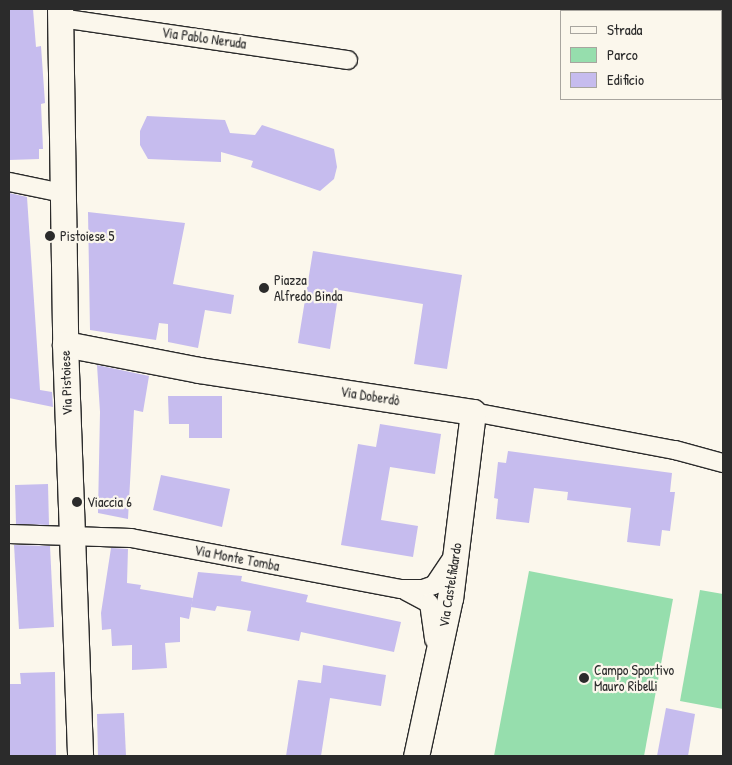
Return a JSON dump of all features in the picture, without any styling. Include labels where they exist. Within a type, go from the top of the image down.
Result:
[{"type":"street","name":"Via Pablo Neruda","points":[[60,14],[348,60]]},
{"type":"street","name":"Via Pistoiese","points":[[60,14],[65,344],[80,756]]},
{"type":"street","points":[[9,182],[62,193]]},
{"type":"street","name":"Via Doberdò","points":[[65,344],[199,370],[473,412],[675,450],[723,463]]},
{"type":"street","name":"Via Castelfidardo","points":[[416,756],[450,598],[473,412]]},
{"type":"street","name":"Via Monte Tomba","points":[[9,534],[72,534],[131,538],[401,589],[424,589],[434,585],[440,580],[456,550]]},
{"type":"street","name":"Via Monte Tomba","points":[[401,589],[426,600],[433,610],[434,672]]},
{"type":"green space","name":"Campo Sportivo Mauro Ribelli","points":[[529,571],[673,599],[644,756],[494,756]]},
{"type":"green space","points":[[700,590],[723,594],[723,709],[680,701]]},
{"type":"building","points":[[9,9],[33,9],[36,47],[41,46],[45,103],[41,104],[43,149],[39,149],[39,159],[9,160]]},
{"type":"building","points":[[147,116],[225,120],[230,133],[255,135],[262,125],[334,149],[337,167],[334,179],[320,191],[251,167],[253,161],[221,152],[221,162],[148,159],[140,145],[140,131]]},
{"type":"building","points":[[9,193],[27,197],[40,390],[52,392],[53,407],[9,398]]},
{"type":"building","points":[[88,212],[185,223],[173,284],[234,295],[231,314],[205,310],[198,348],[168,342],[168,324],[159,323],[156,340],[90,330]]},
{"type":"building","points":[[313,251],[462,275],[447,369],[414,364],[423,304],[339,290],[330,349],[298,343]]},
{"type":"building","points":[[97,365],[149,376],[143,412],[134,410],[128,519],[98,513],[100,412]]},
{"type":"building","points":[[168,396],[222,396],[222,438],[189,438],[189,424],[169,424]]},
{"type":"building","points":[[380,424],[441,434],[435,474],[390,467],[381,520],[418,526],[413,557],[341,545],[358,444],[376,447]]},
{"type":"building","points":[[508,451],[672,473],[670,492],[675,492],[670,531],[662,530],[660,546],[627,542],[631,508],[567,500],[568,492],[534,488],[529,523],[496,519],[498,499],[494,498],[498,462],[506,463]]},
{"type":"building","points":[[161,475],[230,489],[222,527],[153,510]]},
{"type":"building","points":[[48,484],[49,525],[16,524],[15,485]]},
{"type":"building","points":[[14,545],[50,546],[54,627],[19,629]]},
{"type":"building","points":[[111,548],[128,549],[127,583],[141,585],[140,589],[193,598],[189,619],[180,617],[180,642],[165,643],[167,668],[132,670],[132,645],[112,646],[111,629],[102,630],[101,613]]},
{"type":"building","points":[[198,572],[242,576],[241,581],[308,595],[306,602],[401,622],[394,652],[301,632],[299,641],[247,631],[251,611],[217,606],[215,611],[191,607]]},
{"type":"building","points":[[323,665],[386,675],[381,706],[330,698],[321,756],[286,756],[298,680],[321,683]]},
{"type":"building","points":[[55,672],[56,756],[9,756],[9,684],[21,684],[20,673]]},
{"type":"building","points":[[666,708],[695,714],[688,756],[657,756]]},
{"type":"building","points":[[124,713],[126,756],[98,756],[97,714]]},
{"type":"place","name":"Pistoiese 5","points":[[50,236]]},
{"type":"place","name":"Piazza Alfredo Binda","points":[[264,288]]},
{"type":"place","name":"Viaccia 6","points":[[77,502]]},
{"type":"place","name":"Campo Sportivo Mauro Ribelli","points":[[584,678]]}]
